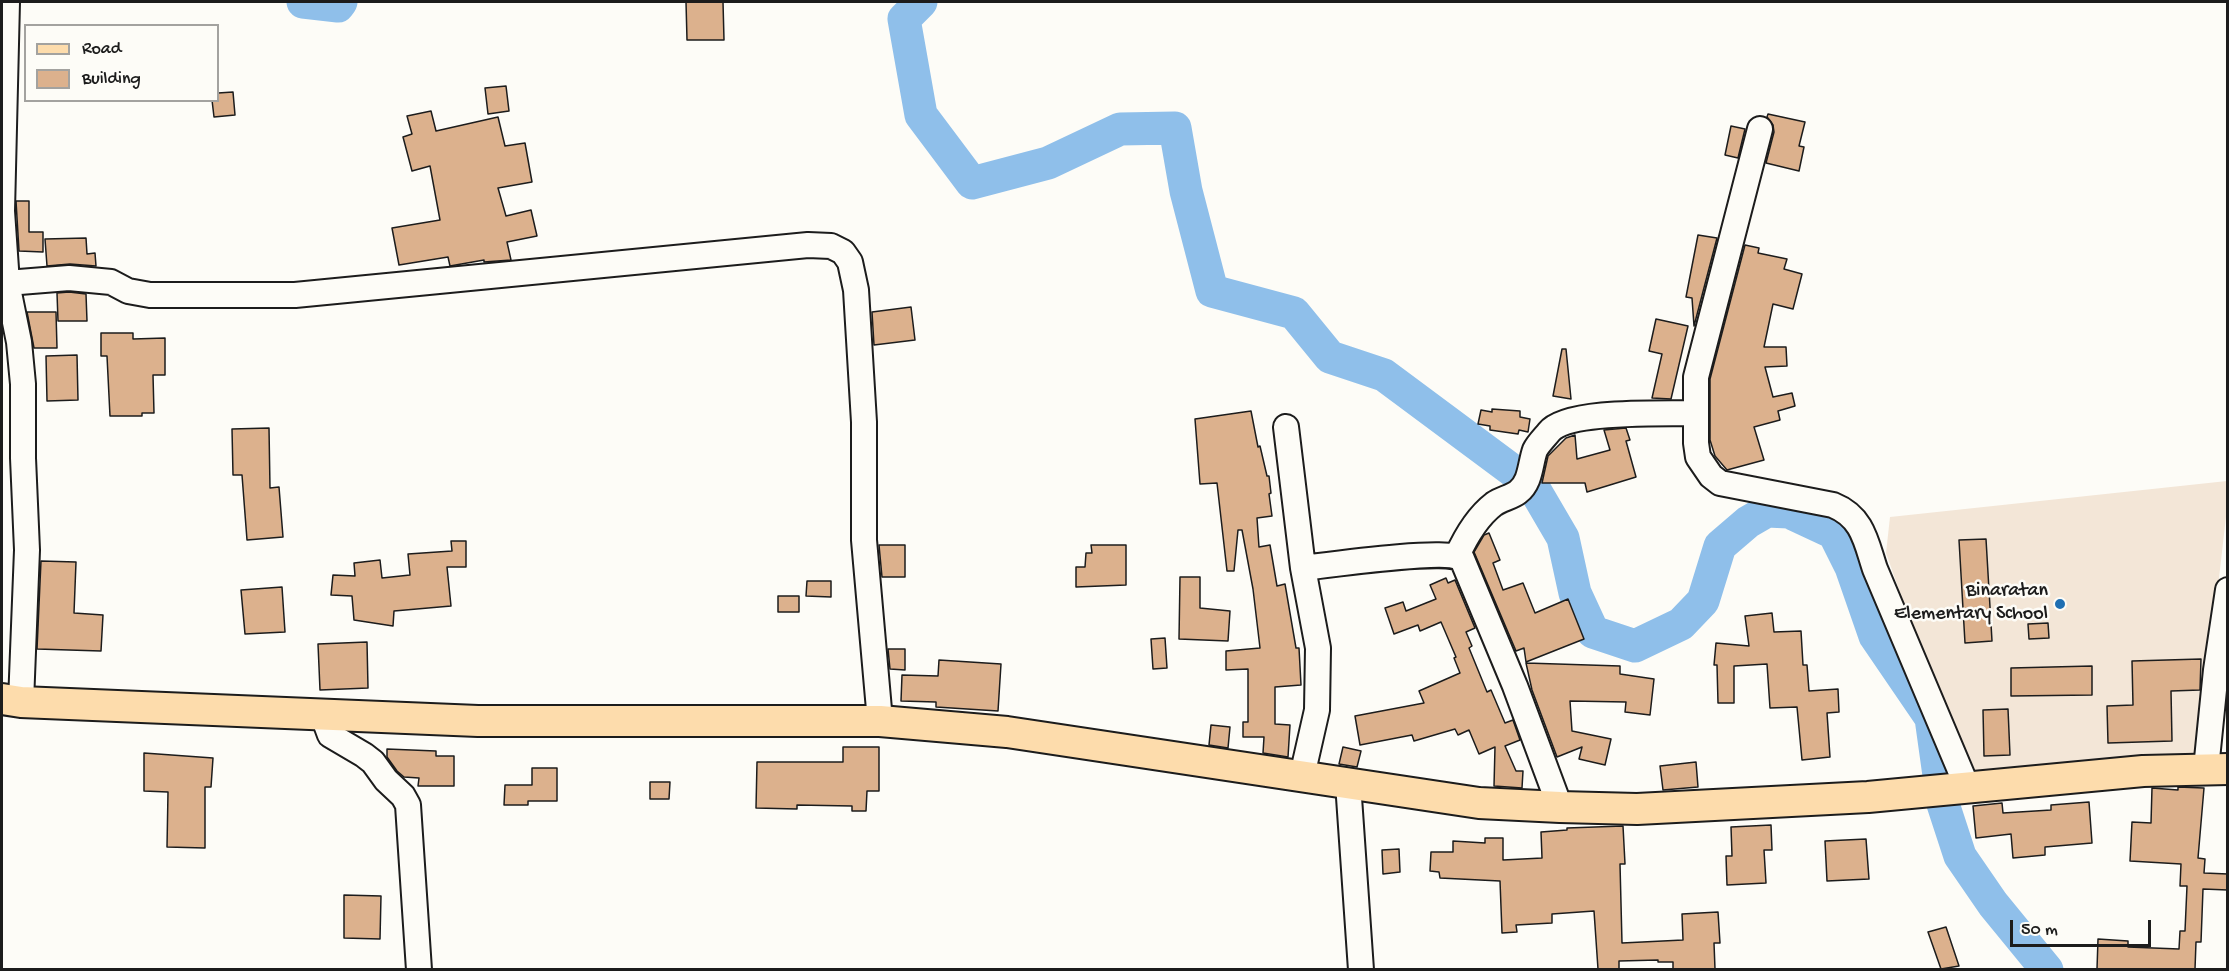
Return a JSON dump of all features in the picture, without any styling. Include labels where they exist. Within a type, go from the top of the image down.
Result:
[{"type":"main road","points":[[11,701],[478,721],[880,721],[1007,732],[1479,803],[1560,807],[1637,809],[1948,791],[2143,771],[2217,769]]},
{"type":"street","points":[[7,2],[3,249],[7,283],[19,342],[23,384],[12,417],[27,550],[11,701]]},
{"type":"street","points":[[1760,129],[1696,378],[1695,413],[1698,457],[1711,476],[1720,483],[1833,505],[1846,510],[1856,519],[1863,533],[1948,791]]},
{"type":"street","points":[[7,283],[69,278],[111,282],[128,291],[150,295],[296,295],[808,245],[831,246],[843,252],[850,262],[856,290],[864,422],[864,540],[880,721]]},
{"type":"street","points":[[1457,556],[1468,533],[1480,518],[1494,504],[1524,484],[1536,448],[1550,430],[1560,424],[1609,414],[1695,413]]},
{"type":"street","points":[[1286,427],[1303,568],[1318,648],[1317,710],[1302,776]]},
{"type":"street","points":[[1303,568],[1429,555],[1457,556],[1465,563],[1515,686],[1560,807]]},
{"type":"street","points":[[2217,769],[2216,670],[2228,590]]},
{"type":"street","points":[[322,716],[330,735],[373,762],[386,780],[403,796],[408,805],[419,969]]},
{"type":"street","points":[[1348,783],[1361,969]]},
{"type":"shaded area","name":"Binaratan Elementary School","points":[[2227,481],[2227,508],[2199,753],[1972,774],[1954,746],[1886,553],[1890,517]]},
{"type":"building","points":[[686,2],[723,2],[724,40],[687,40]]},
{"type":"building","points":[[506,86],[509,111],[488,114],[485,88]]},
{"type":"building","points":[[233,92],[235,115],[214,117],[212,102],[219,102],[219,93]]},
{"type":"building","points":[[431,111],[436,131],[498,117],[505,146],[525,143],[532,182],[498,188],[506,216],[531,210],[537,236],[507,242],[511,260],[484,262],[484,260],[450,266],[448,257],[399,265],[392,228],[440,220],[430,166],[412,171],[403,137],[412,134],[407,116]]},
{"type":"building","points":[[1768,114],[1805,122],[1799,146],[1804,147],[1799,171],[1766,163],[1774,132],[1773,125],[1767,117]]},
{"type":"building","points":[[1731,126],[1745,129],[1738,158],[1725,155]]},
{"type":"building","points":[[16,201],[29,201],[29,232],[43,232],[43,252],[19,251]]},
{"type":"building","points":[[1698,235],[1717,238],[1694,326],[1692,298],[1686,297]]},
{"type":"building","points":[[86,238],[87,254],[95,253],[96,266],[70,264],[47,266],[45,239]]},
{"type":"building","points":[[1745,245],[1759,248],[1758,253],[1787,259],[1784,269],[1802,274],[1793,309],[1773,304],[1764,347],[1786,347],[1787,366],[1765,367],[1773,397],[1792,393],[1795,406],[1778,411],[1780,420],[1754,427],[1764,460],[1727,470],[1715,456],[1710,440],[1710,379]]},
{"type":"building","points":[[57,293],[86,294],[87,321],[58,321]]},
{"type":"building","points":[[911,307],[915,340],[874,345],[872,312]]},
{"type":"building","points":[[27,312],[56,312],[57,348],[34,348]]},
{"type":"building","points":[[1656,319],[1688,326],[1671,399],[1652,398],[1662,354],[1649,351]]},
{"type":"building","points":[[101,333],[133,333],[133,339],[165,338],[165,375],[153,375],[154,413],[142,413],[142,416],[110,416],[107,356],[101,356]]},
{"type":"building","points":[[1562,349],[1566,349],[1571,399],[1553,396]]},
{"type":"building","points":[[77,355],[78,400],[47,401],[46,356]]},
{"type":"building","points":[[1492,409],[1520,411],[1520,417],[1530,419],[1528,432],[1519,430],[1518,434],[1490,430],[1490,426],[1478,424],[1481,410],[1492,412]]},
{"type":"building","points":[[1251,411],[1258,447],[1260,446],[1267,476],[1269,476],[1271,493],[1269,494],[1272,516],[1257,518],[1259,547],[1270,545],[1277,586],[1285,584],[1296,648],[1299,648],[1301,685],[1275,687],[1275,724],[1290,725],[1288,757],[1263,753],[1264,737],[1243,737],[1243,722],[1248,722],[1248,669],[1226,670],[1226,651],[1260,648],[1253,589],[1242,530],[1238,530],[1234,571],[1227,571],[1217,483],[1200,484],[1195,419]]},
{"type":"building","points":[[269,428],[270,488],[279,487],[283,537],[247,540],[242,475],[233,475],[232,429]]},
{"type":"building","points":[[1626,428],[1630,440],[1626,441],[1636,477],[1587,492],[1585,483],[1542,483],[1548,456],[1566,438],[1575,435],[1577,459],[1610,450],[1604,430]]},
{"type":"building","points":[[1489,533],[1500,560],[1493,563],[1503,590],[1523,583],[1535,613],[1568,599],[1584,639],[1526,662],[1524,648],[1516,651],[1474,552],[1484,535]]},
{"type":"building","points":[[1986,539],[1992,641],[1965,643],[1959,540]]},
{"type":"building","points":[[451,541],[466,541],[466,567],[447,567],[451,606],[394,611],[393,626],[354,620],[352,596],[331,595],[333,575],[355,576],[354,563],[380,560],[382,578],[410,575],[408,554],[452,551]]},
{"type":"building","points":[[879,545],[905,545],[905,577],[882,577]]},
{"type":"building","points":[[1091,545],[1126,545],[1126,585],[1076,587],[1076,567],[1085,567],[1086,553],[1092,553]]},
{"type":"building","points":[[41,561],[76,562],[74,613],[103,615],[101,651],[37,649]]},
{"type":"building","points":[[1180,577],[1200,577],[1200,608],[1230,611],[1228,641],[1179,639]]},
{"type":"building","points":[[1446,578],[1448,583],[1455,580],[1475,628],[1466,632],[1472,646],[1469,648],[1487,692],[1491,690],[1505,723],[1513,720],[1520,740],[1505,746],[1516,771],[1523,771],[1522,788],[1494,786],[1495,747],[1479,754],[1469,730],[1458,735],[1455,729],[1414,741],[1412,735],[1360,745],[1355,716],[1424,703],[1419,691],[1460,673],[1454,658],[1456,657],[1441,622],[1420,631],[1418,625],[1394,634],[1385,608],[1403,602],[1406,611],[1436,599],[1430,585]]},
{"type":"building","points":[[807,581],[831,581],[831,597],[806,596]]},
{"type":"building","points":[[282,587],[285,632],[245,634],[241,590]]},
{"type":"building","points":[[778,596],[799,596],[799,612],[778,612]]},
{"type":"building","points":[[1772,613],[1774,632],[1801,631],[1803,665],[1807,665],[1809,691],[1838,689],[1839,712],[1827,713],[1830,757],[1802,760],[1797,707],[1770,708],[1767,664],[1734,666],[1734,703],[1718,703],[1717,665],[1714,665],[1716,643],[1749,646],[1745,616]]},
{"type":"building","points":[[2048,623],[2049,638],[2029,639],[2028,624]]},
{"type":"building","points":[[1165,638],[1167,668],[1153,669],[1151,639]]},
{"type":"building","points":[[367,642],[368,688],[320,690],[318,644]]},
{"type":"building","points":[[888,649],[905,649],[905,670],[890,669]]},
{"type":"building","points":[[2201,659],[2200,690],[2171,691],[2172,741],[2108,743],[2107,706],[2133,705],[2132,661]]},
{"type":"building","points":[[939,660],[1001,664],[998,711],[936,707],[936,702],[901,701],[902,675],[938,676]]},
{"type":"building","points":[[1526,663],[1620,666],[1620,674],[1654,679],[1650,715],[1625,712],[1626,702],[1570,701],[1572,731],[1611,739],[1605,765],[1579,759],[1582,747],[1557,757],[1532,690]]},
{"type":"building","points":[[2092,666],[2092,695],[2011,696],[2011,668]]},
{"type":"building","points":[[2008,709],[2010,755],[1984,756],[1983,710]]},
{"type":"building","points":[[1211,725],[1230,727],[1228,748],[1209,745]]},
{"type":"building","points":[[843,747],[879,747],[879,791],[867,791],[866,811],[852,811],[852,806],[797,805],[797,809],[756,808],[757,762],[843,762]]},
{"type":"building","points":[[1343,747],[1361,751],[1357,767],[1339,764]]},
{"type":"building","points":[[387,749],[436,751],[436,756],[454,756],[454,786],[418,786],[419,778],[404,777],[397,771],[387,757]]},
{"type":"building","points":[[144,753],[213,758],[211,787],[205,787],[205,848],[167,847],[168,792],[144,791]]},
{"type":"building","points":[[1696,762],[1698,787],[1663,790],[1660,766]]},
{"type":"building","points":[[532,768],[557,768],[557,801],[528,801],[528,805],[504,805],[505,785],[532,785]]},
{"type":"building","points":[[650,782],[670,782],[669,799],[650,799]]},
{"type":"building","points":[[2178,787],[2204,788],[2198,858],[2205,859],[2204,873],[2228,874],[2228,890],[2203,889],[2201,942],[2196,942],[2195,969],[2097,969],[2098,939],[2128,941],[2128,947],[2179,949],[2180,931],[2185,931],[2187,886],[2180,886],[2181,864],[2130,861],[2132,822],[2151,823],[2152,788],[2178,790]]},
{"type":"building","points":[[2089,802],[2092,843],[2045,847],[2045,855],[2013,858],[2011,834],[1976,838],[1973,806],[2002,803],[2003,813],[2051,810],[2051,805]]},
{"type":"building","points":[[1771,825],[1772,850],[1764,850],[1766,883],[1727,885],[1726,856],[1732,856],[1731,827]]},
{"type":"building","points":[[1623,826],[1625,864],[1620,864],[1622,943],[1683,940],[1682,914],[1718,912],[1720,943],[1714,943],[1715,969],[1673,969],[1673,962],[1658,962],[1658,960],[1619,961],[1619,969],[1598,969],[1594,911],[1552,914],[1552,923],[1516,925],[1517,932],[1502,933],[1500,881],[1440,878],[1439,872],[1430,871],[1431,852],[1453,852],[1453,841],[1485,843],[1485,838],[1503,838],[1503,860],[1542,858],[1541,832],[1567,830],[1567,828]]},
{"type":"building","points":[[1866,839],[1869,879],[1827,881],[1825,841]]},
{"type":"building","points":[[1399,849],[1400,872],[1383,874],[1382,850]]},
{"type":"building","points":[[344,895],[381,896],[380,939],[344,938]]},
{"type":"building","points":[[1946,927],[1959,966],[1941,969],[1928,932]]},
{"type":"waterway","points":[[303,2],[338,6],[341,2]]},
{"type":"waterway","points":[[921,2],[904,19],[921,115],[972,183],[1048,163],[1120,129],[1175,128],[1186,191],[1212,291],[1294,313],[1330,357],[1384,375],[1532,485],[1563,538],[1575,593],[1593,632],[1635,646],[1681,624],[1703,601],[1720,546],[1748,522],[1767,511],[1789,512],[1834,533],[1851,567],[1875,636],[1931,718],[1943,804],[1960,856],[1993,904],[2047,970]]},
{"type":"place","name":"Binaratan Elementary School","points":[[2060,604]]}]
